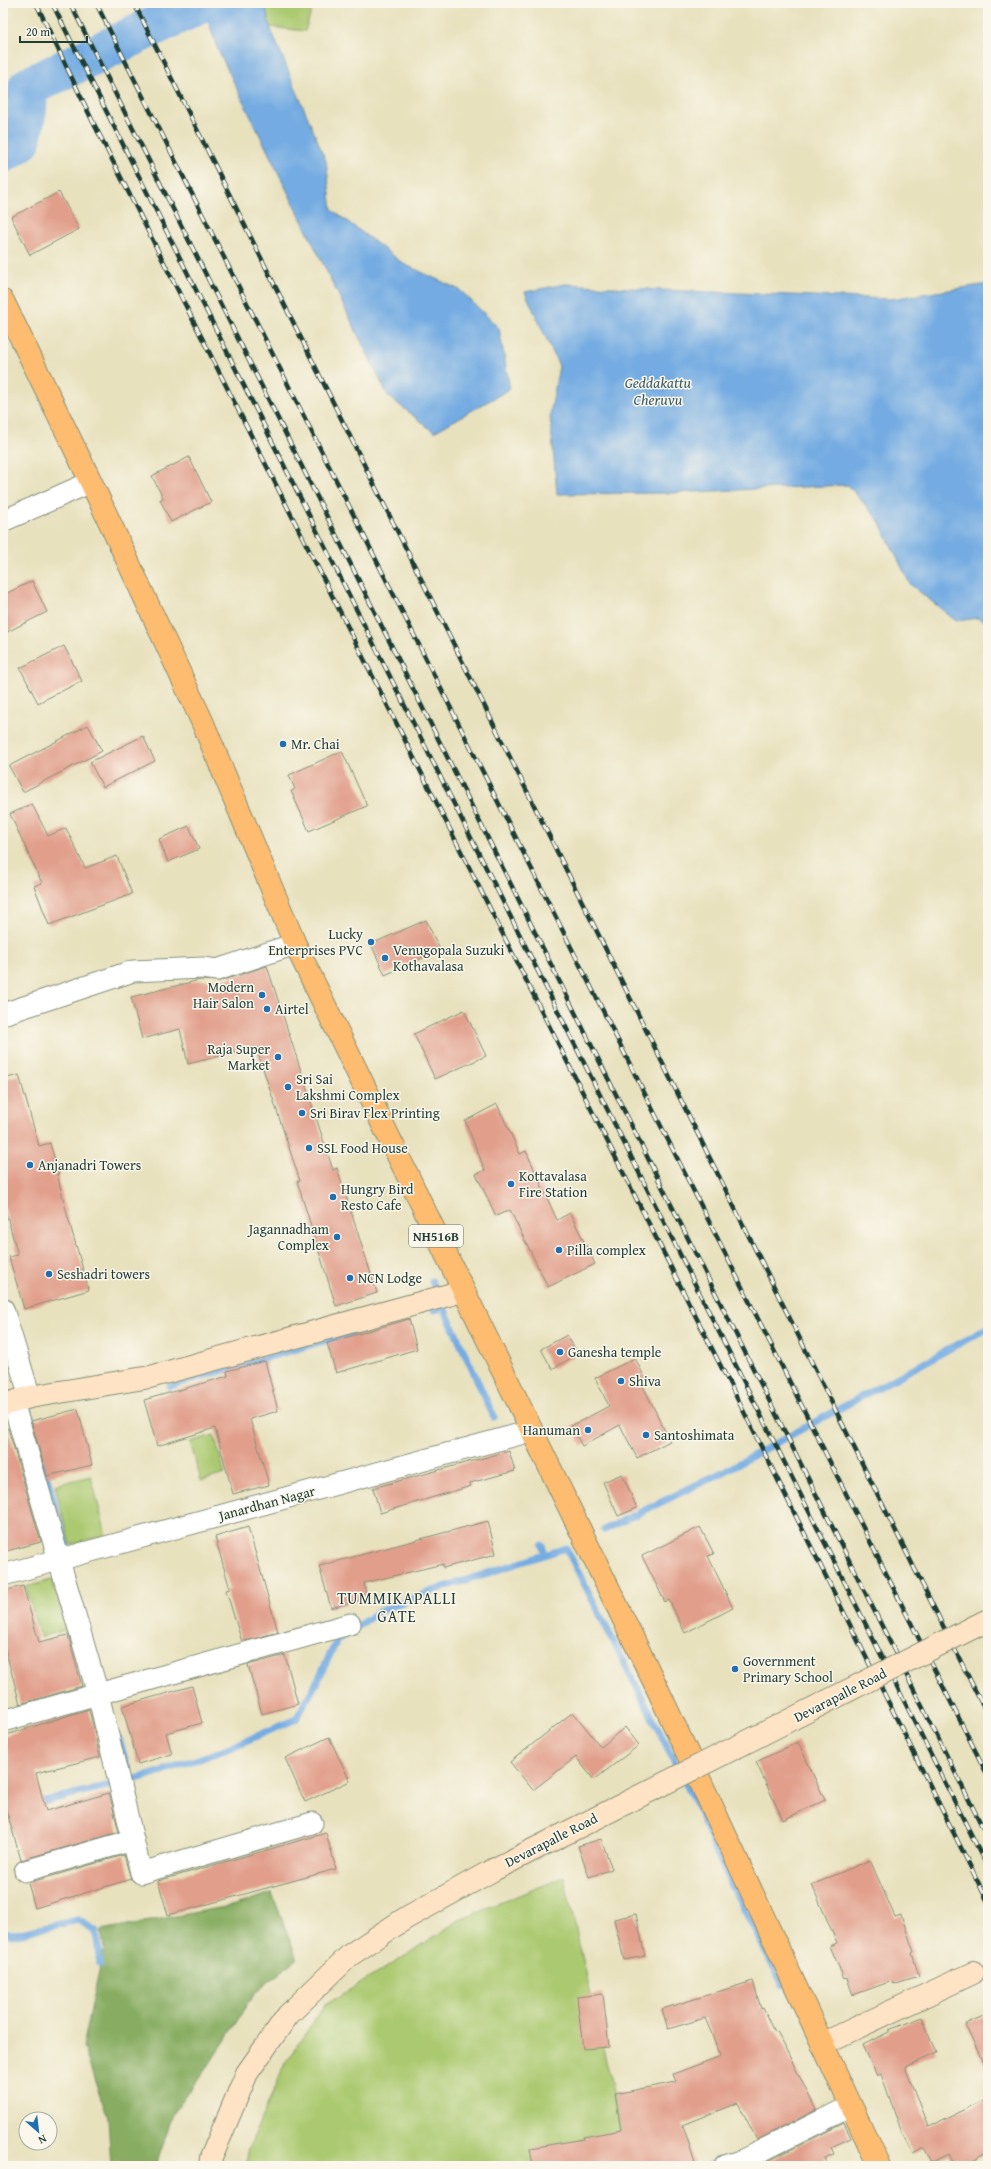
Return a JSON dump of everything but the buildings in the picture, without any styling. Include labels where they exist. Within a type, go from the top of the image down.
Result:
[{"type":"highway","name":"NH516B","points":[[3,301],[91,482],[202,721],[294,944],[658,1690],[879,2166]]},
{"type":"main road","points":[[16,1401],[150,1377],[463,1291]]},
{"type":"main road","name":"Devarapalle Road","points":[[210,2166],[211,2158],[247,2073],[288,2015],[350,1955],[406,1918],[493,1870],[988,1620]]},
{"type":"main road","points":[[822,2044],[973,1973]]},
{"type":"street","points":[[3,521],[91,482]]},
{"type":"street","points":[[3,1014],[133,972],[203,968],[217,970],[294,944]]},
{"type":"street","points":[[3,1309],[16,1401],[98,1694],[124,1797],[141,1873],[312,1822]]},
{"type":"street","name":"Janardhan Nagar","points":[[3,1575],[531,1430]]},
{"type":"street","points":[[3,1721],[350,1624]]},
{"type":"street","points":[[25,1871],[133,1840]]},
{"type":"street","points":[[725,2166],[741,2160],[851,2106]]},
{"type":"green space","points":[[265,3],[314,3],[305,31],[270,27]]},
{"type":"green space","points":[[214,1435],[225,1474],[201,1481],[190,1442]]},
{"type":"green space","points":[[91,1476],[106,1535],[70,1545],[55,1485]]},
{"type":"green space","points":[[52,1580],[66,1630],[40,1637],[26,1587]]},
{"type":"green space","points":[[564,1877],[630,2166],[245,2166],[249,2148],[285,2063],[325,2005],[407,1955],[462,1918]]},
{"type":"green space","points":[[272,1893],[297,1959],[255,1993],[209,2065],[173,2114],[156,2166],[111,2166],[108,2118],[83,2047],[104,1948],[101,1930],[235,1905]]},
{"type":"water","points":[[202,3],[265,3],[270,27],[326,161],[332,210],[404,264],[460,290],[499,328],[510,389],[434,432],[388,396],[217,48]]},
{"type":"water","name":"Geddakattu Cheruvu","points":[[565,284],[661,290],[891,299],[988,284],[988,623],[978,618],[956,621],[910,584],[879,521],[848,485],[671,493],[557,494],[550,415],[559,366],[525,292]]},
{"type":"waterway","points":[[3,153],[21,141],[27,109],[28,87],[202,3]]},
{"type":"waterway","points":[[432,1281],[434,1286]]},
{"type":"waterway","points":[[434,1310],[444,1308],[494,1417]]},
{"type":"waterway","points":[[604,1530],[723,1472],[988,1328]]},
{"type":"waterway","points":[[170,1386],[355,1332]]},
{"type":"waterway","points":[[29,1412],[67,1550]]},
{"type":"waterway","points":[[542,1545],[545,1554]]},
{"type":"waterway","points":[[34,1804],[147,1776],[225,1750],[296,1719],[318,1680],[337,1640],[380,1611],[438,1589],[566,1548],[694,1800],[730,1882],[783,1985]]},
{"type":"waterway","points":[[119,1739],[131,1780]]},
{"type":"waterway","points":[[3,1815],[7,1811],[15,1809]]},
{"type":"waterway","points":[[3,1932],[12,1935],[78,1920],[96,1931],[100,1964]]},
{"type":"waterway","points":[[707,2166],[724,2160]]},
{"type":"railway","points":[[36,3],[92,120],[749,1422],[988,1902]]},
{"type":"railway","points":[[52,3],[988,1868]]},
{"type":"railway","points":[[70,3],[988,1838]]},
{"type":"railway","points":[[96,3],[988,1776]]},
{"type":"railway","points":[[134,3],[988,1716]]},
{"type":"place","name":"Mr. Chai","points":[[283,744]]},
{"type":"place","name":"Lucky Enterprises PVC","points":[[371,942]]},
{"type":"place","name":"Venugopala Suzuki Kothavalasa","points":[[385,958]]},
{"type":"place","name":"Modern Hair Salon","points":[[262,995]]},
{"type":"place","name":"Airtel","points":[[267,1009]]},
{"type":"place","name":"Raja Super Market","points":[[278,1057]]},
{"type":"place","name":"Sri Sai Lakshmi Complex","points":[[288,1087]]},
{"type":"place","name":"Sri Birav Flex Printing","points":[[302,1113]]},
{"type":"place","name":"SSL Food House","points":[[309,1148]]},
{"type":"place","name":"Anjanadri Towers","points":[[30,1165]]},
{"type":"place","name":"Kottavalasa Fire Station","points":[[511,1184]]},
{"type":"place","name":"Hungry Bird Resto Cafe","points":[[333,1197]]},
{"type":"place","name":"Jagannadham Complex","points":[[337,1237]]},
{"type":"place","name":"Pilla complex","points":[[559,1250]]},
{"type":"place","name":"Seshadri towers","points":[[49,1274]]},
{"type":"place","name":"NCN Lodge","points":[[350,1278]]},
{"type":"place","name":"Ganesha temple","points":[[560,1352]]},
{"type":"place","name":"Shiva","points":[[621,1381]]},
{"type":"place","name":"Hanuman","points":[[588,1430]]},
{"type":"place","name":"Santoshimata","points":[[646,1435]]},
{"type":"place","name":"Government Primary School","points":[[735,1669]]},
{"type":"district","name":"TUMMIKAPALLI GATE","points":[[397,1607]]}]
